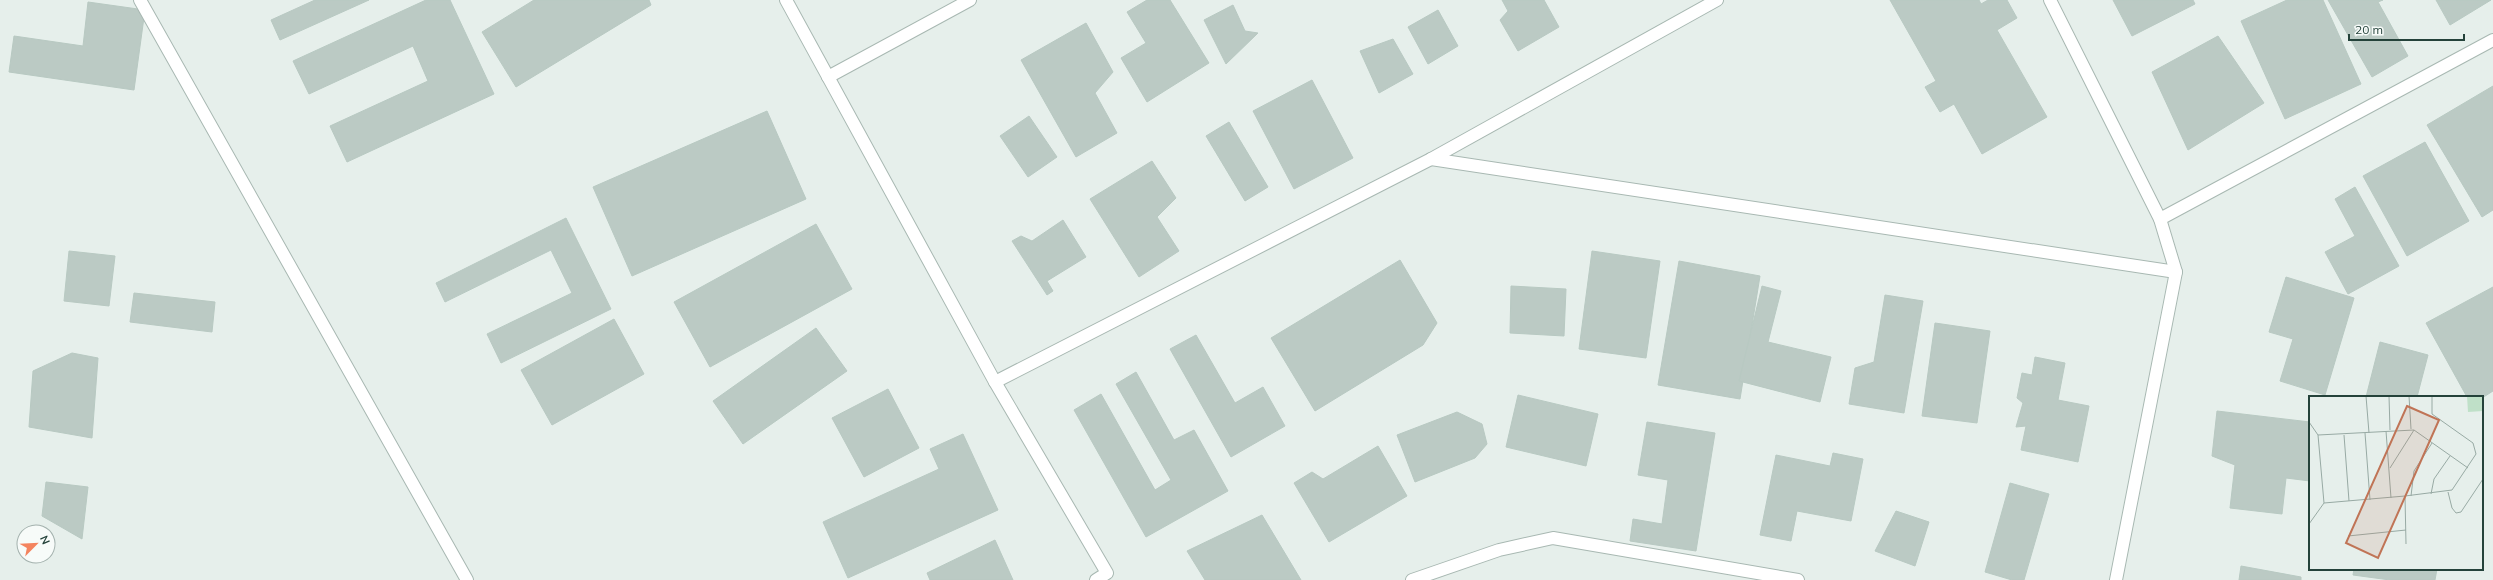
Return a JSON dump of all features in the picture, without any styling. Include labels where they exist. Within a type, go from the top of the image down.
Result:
[{"type":"street","points":[[140,0],[467,580]]},
{"type":"street","points":[[786,0],[995,382],[1108,577],[1096,580]]},
{"type":"street","points":[[828,77],[970,0]]},
{"type":"street","points":[[995,382],[1430,159],[1717,0]]},
{"type":"street","points":[[2050,0],[2160,219],[2176,272],[2116,580]]},
{"type":"street","points":[[2160,219],[2493,40]]},
{"type":"street","points":[[1430,159],[2176,272]]},
{"type":"street","points":[[1412,580],[1499,550],[1553,538],[1798,580]]},
{"type":"building","points":[[315,0],[369,0],[280,40],[271,20]]},
{"type":"building","points":[[426,0],[450,0],[494,94],[347,162],[330,126],[428,81],[413,46],[309,94],[293,61]]},
{"type":"building","points":[[534,0],[649,0],[651,5],[516,87],[482,32]]},
{"type":"building","points":[[1147,0],[1170,0],[1209,63],[1147,102],[1121,58],[1146,43],[1127,12]]},
{"type":"building","points":[[1502,0],[1544,0],[1559,27],[1518,51],[1500,20],[1508,11]]},
{"type":"building","points":[[1890,0],[1979,0],[1981,4],[1988,0],[2007,0],[2017,18],[1997,30],[2047,117],[1982,154],[1954,104],[1940,112],[1925,87],[1936,81]]},
{"type":"building","points":[[2113,0],[2193,0],[2195,4],[2132,36]]},
{"type":"building","points":[[2287,0],[2323,0],[2361,84],[2285,119],[2241,21]]},
{"type":"building","points":[[2328,0],[2383,0],[2378,2],[2408,56],[2372,77]]},
{"type":"building","points":[[2436,0],[2491,0],[2450,25]]},
{"type":"building","points":[[88,2],[145,10],[134,90],[9,72],[14,36],[83,46]]},
{"type":"building","points":[[1233,5],[1245,31],[1258,33],[1226,64],[1204,20]]},
{"type":"building","points":[[1438,10],[1458,46],[1428,64],[1408,27]]},
{"type":"building","points":[[1086,23],[1113,72],[1095,93],[1117,133],[1076,157],[1021,60]]},
{"type":"building","points":[[2218,36],[2264,103],[2188,150],[2152,72]]},
{"type":"building","points":[[1393,39],[1413,74],[1379,93],[1360,51]]},
{"type":"building","points":[[1312,80],[1353,158],[1294,189],[1253,111]]},
{"type":"building","points":[[2493,86],[2493,210],[2482,217],[2427,125]]},
{"type":"building","points":[[767,111],[806,199],[632,276],[593,187]]},
{"type":"building","points":[[1029,116],[1057,157],[1028,177],[1000,136]]},
{"type":"building","points":[[1229,122],[1268,187],[1245,201],[1206,136]]},
{"type":"building","points":[[2425,142],[2469,221],[2407,256],[2363,176]]},
{"type":"building","points":[[1152,161],[1176,198],[1157,217],[1179,251],[1139,277],[1090,199]]},
{"type":"building","points":[[2355,187],[2399,266],[2348,294],[2325,252],[2355,236],[2335,199]]},
{"type":"building","points":[[566,218],[611,309],[501,363],[487,334],[572,293],[551,250],[445,302],[436,283]]},
{"type":"building","points":[[1063,220],[1086,257],[1047,281],[1053,291],[1047,295],[1012,241],[1021,236],[1032,241]]},
{"type":"building","points":[[816,224],[852,289],[710,367],[674,302]]},
{"type":"building","points":[[69,251],[115,256],[109,306],[64,301]]},
{"type":"building","points":[[1592,251],[1660,261],[1646,358],[1579,349]]},
{"type":"building","points":[[1400,260],[1437,323],[1423,345],[1315,411],[1271,338]]},
{"type":"building","points":[[1679,261],[1760,276],[1740,399],[1658,385]]},
{"type":"building","points":[[2286,277],[2354,298],[2325,395],[2280,381],[2293,339],[2269,332]]},
{"type":"building","points":[[1511,286],[1566,289],[1564,336],[1510,333]]},
{"type":"building","points":[[1762,286],[1781,291],[1768,342],[1831,357],[1820,402],[1739,381]]},
{"type":"building","points":[[2493,287],[2493,391],[2483,397],[2483,396],[2466,396],[2426,323]]},
{"type":"building","points":[[134,293],[215,302],[212,332],[130,322]]},
{"type":"building","points":[[1885,295],[1923,301],[1904,413],[1849,404],[1855,368],[1874,362]]},
{"type":"building","points":[[614,319],[644,374],[552,425],[521,370]]},
{"type":"building","points":[[1935,323],[1990,331],[1977,423],[1922,416]]},
{"type":"building","points":[[816,328],[847,371],[743,444],[713,401]]},
{"type":"building","points":[[1196,335],[1235,403],[1263,387],[1285,426],[1231,457],[1170,349]]},
{"type":"building","points":[[2380,342],[2428,355],[2417,396],[2366,396]]},
{"type":"building","points":[[72,353],[98,358],[92,438],[29,427],[33,371]]},
{"type":"building","points":[[2035,357],[2065,363],[2058,400],[2089,406],[2078,462],[2021,450],[2026,426],[2016,427],[2023,403],[2017,398],[2022,373],[2032,375]]},
{"type":"building","points":[[1136,372],[1174,440],[1194,430],[1228,491],[1146,537],[1074,410],[1101,394],[1155,490],[1171,480],[1116,384]]},
{"type":"building","points":[[888,389],[919,448],[864,477],[832,418]]},
{"type":"building","points":[[1518,395],[1598,414],[1586,466],[1506,447]]},
{"type":"building","points":[[2217,411],[2309,422],[2309,481],[2286,478],[2282,514],[2230,508],[2235,465],[2212,456]]},
{"type":"building","points":[[1457,412],[1482,424],[1487,444],[1475,458],[1415,482],[1397,435]]},
{"type":"building","points":[[1647,422],[1715,433],[1696,551],[1630,541],[1633,519],[1662,524],[1668,480],[1638,475]]},
{"type":"building","points":[[963,434],[998,510],[848,578],[823,522],[939,469],[930,449]]},
{"type":"building","points":[[1378,446],[1407,496],[1329,542],[1294,483],[1312,472],[1323,479]]},
{"type":"building","points":[[1833,453],[1863,459],[1851,521],[1797,511],[1791,541],[1760,535],[1776,455],[1830,466]]},
{"type":"building","points":[[46,482],[88,487],[82,539],[42,516]]},
{"type":"building","points":[[2010,483],[2049,494],[2024,580],[2012,580],[1985,572]]},
{"type":"building","points":[[1896,511],[1929,522],[1915,566],[1875,551]]},
{"type":"building","points":[[1262,515],[1301,580],[1205,580],[1187,551]]},
{"type":"building","points":[[995,540],[1013,580],[930,580],[927,573]]},
{"type":"building","points":[[2241,566],[2301,577],[2301,580],[2239,580]]},
{"type":"building","points":[[2354,570],[2437,570],[2435,580],[2390,580],[2353,575]]}]
